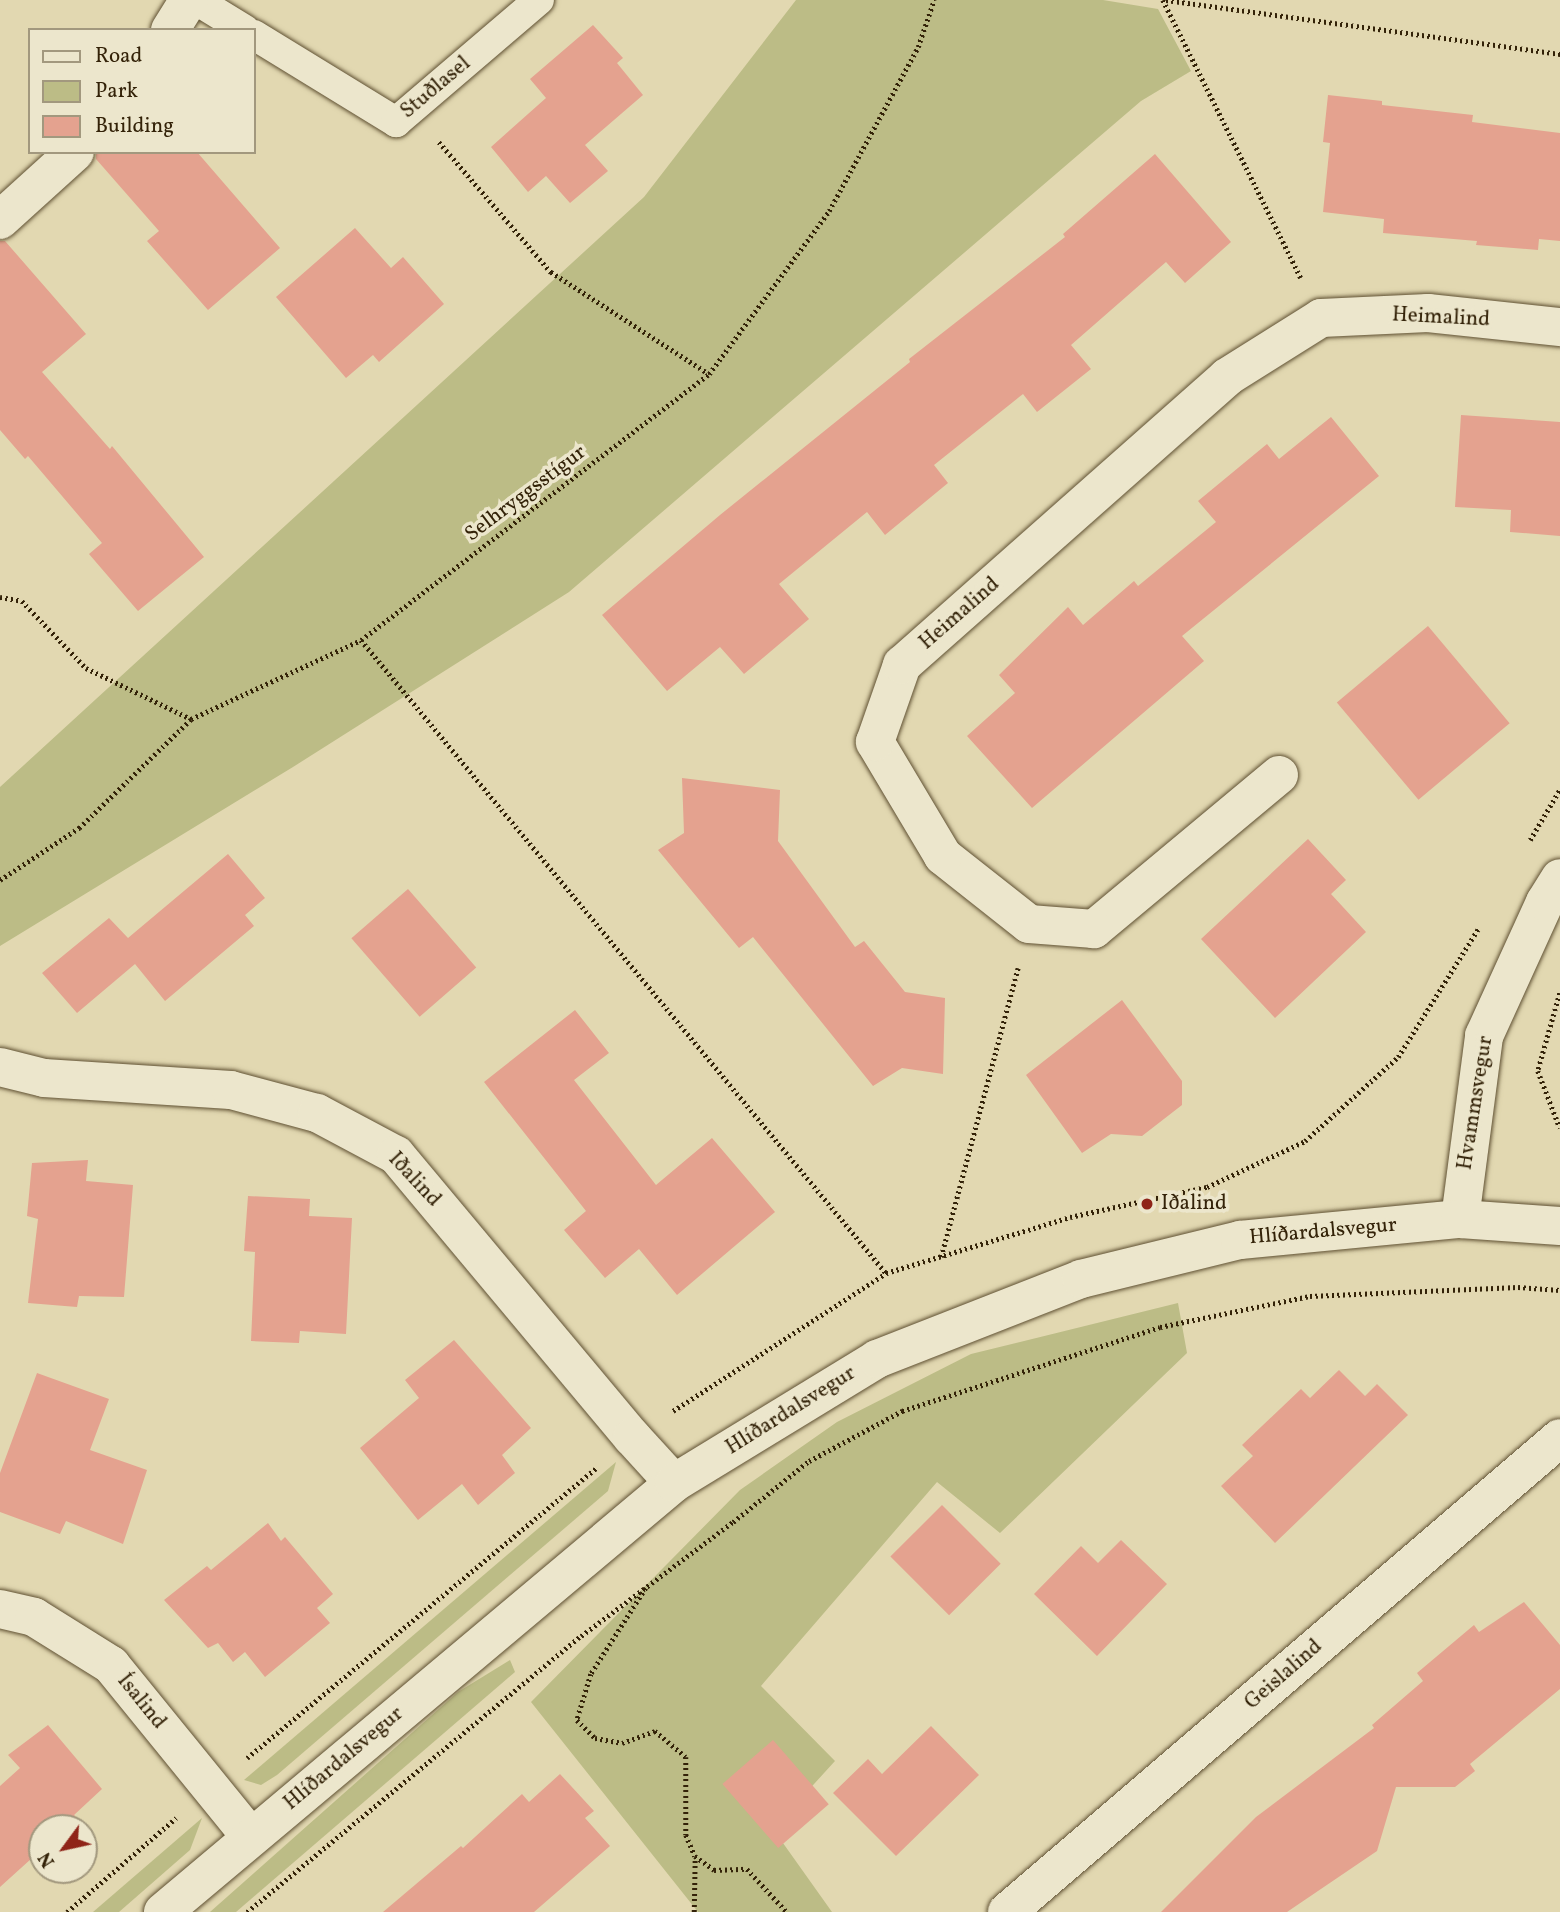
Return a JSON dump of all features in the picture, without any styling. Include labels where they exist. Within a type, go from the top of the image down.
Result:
[{"type":"street","points":[[171,28],[189,0]]},
{"type":"street","points":[[0,220],[73,154]]},
{"type":"street","name":"Heimalind","points":[[1029,924],[943,856],[876,742],[902,665],[1227,377],[1321,318],[1428,313],[1560,327]]},
{"type":"street","points":[[1029,924],[1094,929],[1279,775]]},
{"type":"street","name":"Hvammsvegur","points":[[1460,1219],[1483,1036],[1545,902],[1560,878]]},
{"type":"street","name":"Iðalind","points":[[0,1067],[44,1078],[231,1090],[317,1113],[396,1155],[632,1437],[674,1483]]},
{"type":"street","name":"Hlíðardalsvegur","points":[[163,1912],[674,1483],[877,1359],[1081,1279],[1240,1240],[1460,1219],[1560,1226]]},
{"type":"street","name":"Geislalind","points":[[1007,1912],[1560,1438]]},
{"type":"street","name":"Ísalind","points":[[0,1609],[34,1617],[111,1665],[251,1836]]},
{"type":"lane","points":[[196,0],[242,28]]},
{"type":"lane","name":"Stuðlasel","points":[[256,36],[396,122],[539,0]]},
{"type":"path","name":"Selhryggsstígur","points":[[0,880],[79,828],[191,719],[361,640],[709,374],[829,211],[918,47],[934,0]]},
{"type":"path","points":[[1164,0],[1560,54]]},
{"type":"path","points":[[1164,0],[1321,318]]},
{"type":"path","points":[[411,110],[551,272],[709,374]]},
{"type":"path","points":[[0,597],[22,601],[86,668],[191,719]]},
{"type":"path","points":[[361,640],[887,1273]]},
{"type":"path","points":[[941,1258],[1029,924]]},
{"type":"path","points":[[1560,993],[1538,1071],[1560,1128]]},
{"type":"path","points":[[247,1912],[581,1636],[809,1461],[902,1411],[1160,1327],[1310,1296],[1518,1287],[1560,1290]]},
{"type":"path","points":[[647,1586],[591,1674],[577,1720],[595,1738],[622,1743],[655,1731],[686,1756],[686,1835],[695,1856],[694,1912]]},
{"type":"path","points":[[695,1856],[714,1870],[747,1869],[787,1912]]},
{"type":"green space","points":[[796,0],[1103,0],[1158,9],[1191,71],[1141,101],[569,592],[293,767],[0,946],[0,787],[644,197]]},
{"type":"green space","points":[[1178,1303],[1187,1353],[1000,1533],[937,1482],[761,1686],[835,1761],[773,1829],[832,1912],[698,1912],[531,1702],[740,1490],[837,1422],[971,1354]]},
{"type":"green space","points":[[616,1462],[608,1491],[277,1775],[261,1785],[244,1780]]},
{"type":"green space","points":[[510,1660],[515,1672],[236,1912],[210,1912],[458,1692]]},
{"type":"green space","points":[[202,1818],[190,1850],[119,1912],[93,1912]]},
{"type":"building","points":[[593,25],[623,58],[617,63],[643,95],[585,145],[608,171],[570,203],[546,176],[528,192],[491,147],[546,98],[530,79]]},
{"type":"building","points":[[1328,95],[1382,101],[1382,105],[1473,115],[1472,122],[1560,133],[1560,241],[1539,239],[1538,250],[1476,245],[1477,241],[1383,233],[1384,219],[1323,212],[1330,143],[1323,142]]},
{"type":"building","points":[[96,154],[199,154],[280,248],[208,310],[147,241],[159,231],[96,159]]},
{"type":"building","points":[[1155,154],[1231,242],[1185,283],[1166,262],[1071,345],[1091,369],[1037,412],[1023,394],[934,465],[948,483],[885,535],[867,512],[779,584],[809,619],[744,674],[720,647],[667,691],[602,615],[720,515],[910,362],[909,359],[1065,237],[1063,234]]},
{"type":"building","points":[[355,228],[391,268],[403,257],[444,304],[379,362],[373,355],[346,378],[276,297]]},
{"type":"building","points":[[0,241],[5,241],[86,334],[42,372],[110,449],[112,446],[204,557],[138,611],[89,554],[102,543],[28,456],[25,459],[0,430]]},
{"type":"building","points":[[1461,415],[1560,422],[1560,536],[1510,532],[1511,510],[1455,507]]},
{"type":"building","points":[[1331,417],[1379,476],[1182,636],[1204,661],[1032,808],[967,736],[1015,693],[999,675],[1068,607],[1083,625],[1134,581],[1138,586],[1216,522],[1198,501],[1267,444],[1279,459]]},
{"type":"building","points":[[1428,626],[1510,723],[1418,800],[1337,702]]},
{"type":"building","points":[[682,778],[780,790],[778,841],[855,947],[864,941],[905,992],[945,998],[943,1074],[902,1068],[873,1086],[753,937],[739,948],[658,850],[684,833]]},
{"type":"building","points":[[1308,839],[1346,880],[1331,894],[1366,932],[1275,1018],[1201,939]]},
{"type":"building","points":[[228,854],[265,898],[245,915],[254,926],[165,1001],[135,964],[77,1013],[42,973],[109,918],[128,938]]},
{"type":"building","points":[[408,889],[476,967],[420,1017],[351,938]]},
{"type":"building","points":[[1122,1000],[1182,1081],[1182,1105],[1142,1136],[1111,1134],[1082,1153],[1026,1075]]},
{"type":"building","points":[[575,1010],[609,1053],[574,1080],[656,1185],[712,1138],[775,1212],[677,1295],[639,1249],[605,1278],[564,1230],[586,1211],[484,1082]]},
{"type":"building","points":[[88,1160],[86,1181],[133,1185],[124,1297],[79,1296],[77,1307],[28,1303],[38,1219],[27,1216],[32,1163]]},
{"type":"building","points":[[248,1196],[310,1199],[309,1216],[352,1218],[346,1334],[300,1331],[299,1343],[251,1341],[255,1252],[244,1251]]},
{"type":"building","points":[[454,1340],[531,1428],[502,1455],[515,1473],[478,1505],[462,1484],[418,1520],[360,1448],[419,1398],[405,1380]]},
{"type":"building","points":[[1339,1370],[1365,1396],[1377,1384],[1408,1415],[1275,1543],[1221,1486],[1253,1456],[1242,1445],[1301,1389],[1310,1398]]},
{"type":"building","points":[[37,1373],[109,1399],[90,1450],[147,1470],[123,1544],[66,1521],[60,1534],[0,1512],[0,1473]]},
{"type":"building","points":[[942,1505],[1001,1564],[949,1615],[890,1557]]},
{"type":"building","points":[[268,1523],[281,1541],[285,1537],[333,1594],[317,1608],[330,1623],[265,1677],[245,1652],[233,1662],[218,1643],[208,1648],[164,1600],[207,1566],[211,1570]]},
{"type":"building","points":[[1121,1540],[1167,1584],[1097,1656],[1034,1594],[1081,1546],[1098,1563]]},
{"type":"building","points":[[1524,1602],[1560,1645],[1560,1689],[1470,1764],[1475,1771],[1455,1787],[1396,1787],[1377,1851],[1287,1912],[1161,1912],[1256,1817],[1374,1728],[1372,1725],[1423,1681],[1417,1673],[1474,1625],[1479,1632]]},
{"type":"building","points":[[48,1725],[102,1789],[75,1814],[28,1814],[28,1862],[0,1887],[0,1786],[20,1768],[8,1755]]},
{"type":"building","points":[[931,1726],[979,1775],[896,1856],[833,1793],[868,1759],[882,1774]]},
{"type":"building","points":[[773,1740],[829,1804],[778,1848],[722,1784]]},
{"type":"building","points":[[560,1774],[594,1811],[585,1818],[610,1846],[534,1912],[383,1912],[461,1846],[463,1848],[522,1794],[529,1802]]},
{"type":"place","name":"Iðalind","points":[[1147,1204]]}]
